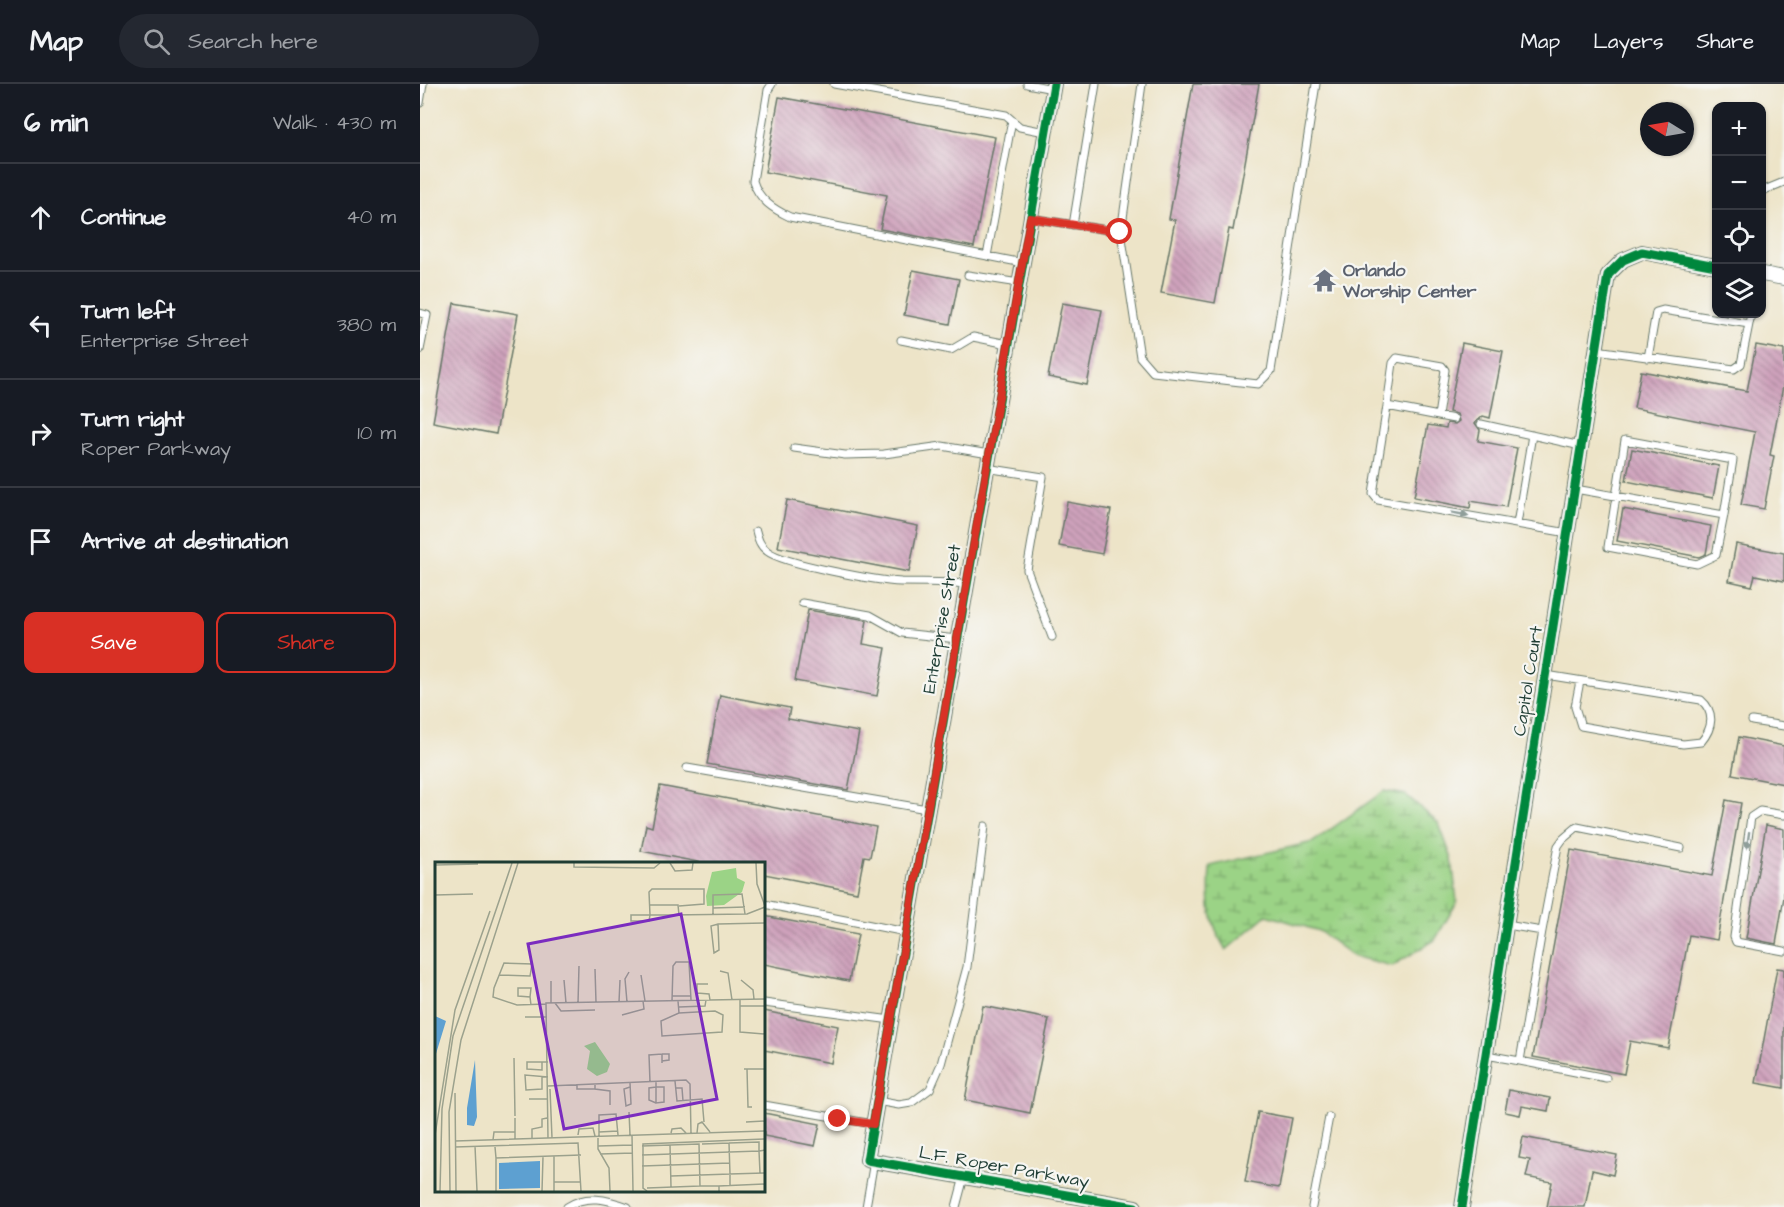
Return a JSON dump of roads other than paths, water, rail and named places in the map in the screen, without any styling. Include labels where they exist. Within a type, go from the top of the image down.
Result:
[{"type":"street","name":"Enterprise Street","points":[[870,1161],[873,1124],[1054,86]]},
{"type":"street","name":"Capitol Court","points":[[1462,1207],[1608,275],[1623,260],[1642,252],[1712,265]]},
{"type":"street","points":[[1766,275],[1784,278]]},
{"type":"street","name":"L.F. Roper Parkway","points":[[870,1161],[1135,1207]]},
{"type":"lane","points":[[420,99],[423,84]]},
{"type":"lane","points":[[772,84],[768,90],[753,181],[756,192],[766,203],[790,217],[1023,263]]},
{"type":"lane","points":[[834,84],[1006,115],[1020,127],[1046,132]]},
{"type":"lane","points":[[1027,84],[1054,86]]},
{"type":"lane","points":[[1073,225],[1096,84]]},
{"type":"lane","points":[[1142,84],[1120,232],[1140,357],[1154,372],[1258,384],[1271,371],[1316,84]]},
{"type":"lane","points":[[987,256],[1012,120]]},
{"type":"lane","points":[[1766,189],[1784,182]]},
{"type":"lane","points":[[1030,218],[1120,232]]},
{"type":"lane","points":[[968,275],[1019,283]]},
{"type":"lane","points":[[1648,358],[1656,312],[1663,310],[1749,324]]},
{"type":"lane","points":[[420,314],[427,315],[420,350]]},
{"type":"lane","points":[[1596,350],[1734,369],[1741,364],[1750,318]]},
{"type":"lane","points":[[901,340],[951,350],[973,338],[1008,344]]},
{"type":"lane","points":[[1438,416],[1445,370],[1442,366],[1397,358],[1393,363],[1373,494],[1378,500],[1568,533]]},
{"type":"lane","points":[[1387,406],[1454,419]]},
{"type":"lane","points":[[1482,424],[1581,446]]},
{"type":"lane","points":[[1516,524],[1532,435]]},
{"type":"lane","points":[[1625,440],[1733,460],[1724,515],[1716,555],[1697,564],[1608,548],[1625,440]]},
{"type":"lane","points":[[794,448],[845,455],[884,454],[942,446],[989,454]]},
{"type":"lane","points":[[986,468],[1043,477],[1027,570],[1052,637]]},
{"type":"lane","points":[[1575,489],[1724,515]]},
{"type":"lane","points":[[756,531],[759,541],[767,551],[801,565],[901,582],[925,580],[966,584]]},
{"type":"lane","points":[[802,603],[870,615],[902,633],[957,639]]},
{"type":"lane","points":[[1546,675],[1701,700],[1709,707],[1712,718],[1706,737],[1701,742],[1683,744],[1581,726],[1575,707],[1580,681]]},
{"type":"lane","points":[[1752,721],[1784,726]]},
{"type":"lane","points":[[687,768],[927,809]]},
{"type":"lane","points":[[1784,815],[1760,811],[1751,817],[1734,937],[1736,942],[1784,951]]},
{"type":"lane","points":[[877,1101],[899,1105],[911,1103],[930,1089],[941,1064],[967,967],[985,826]]},
{"type":"lane","points":[[1520,1061],[1558,846],[1563,839],[1577,827],[1681,848]]},
{"type":"lane","points":[[765,904],[906,932]]},
{"type":"lane","points":[[1507,925],[1542,932]]},
{"type":"lane","points":[[765,1004],[891,1020]]},
{"type":"lane","points":[[1486,1055],[1606,1078]]},
{"type":"lane","points":[[765,1105],[873,1124]]},
{"type":"lane","points":[[1312,1207],[1329,1117]]},
{"type":"lane","points":[[866,1207],[870,1161]]},
{"type":"lane","points":[[957,1207],[964,1177]]},
{"type":"lane","points":[[567,1207],[578,1200],[588,1198],[628,1207]]},
{"type":"place","name":"Orlando Worship Center","points":[[1325,280]]}]
